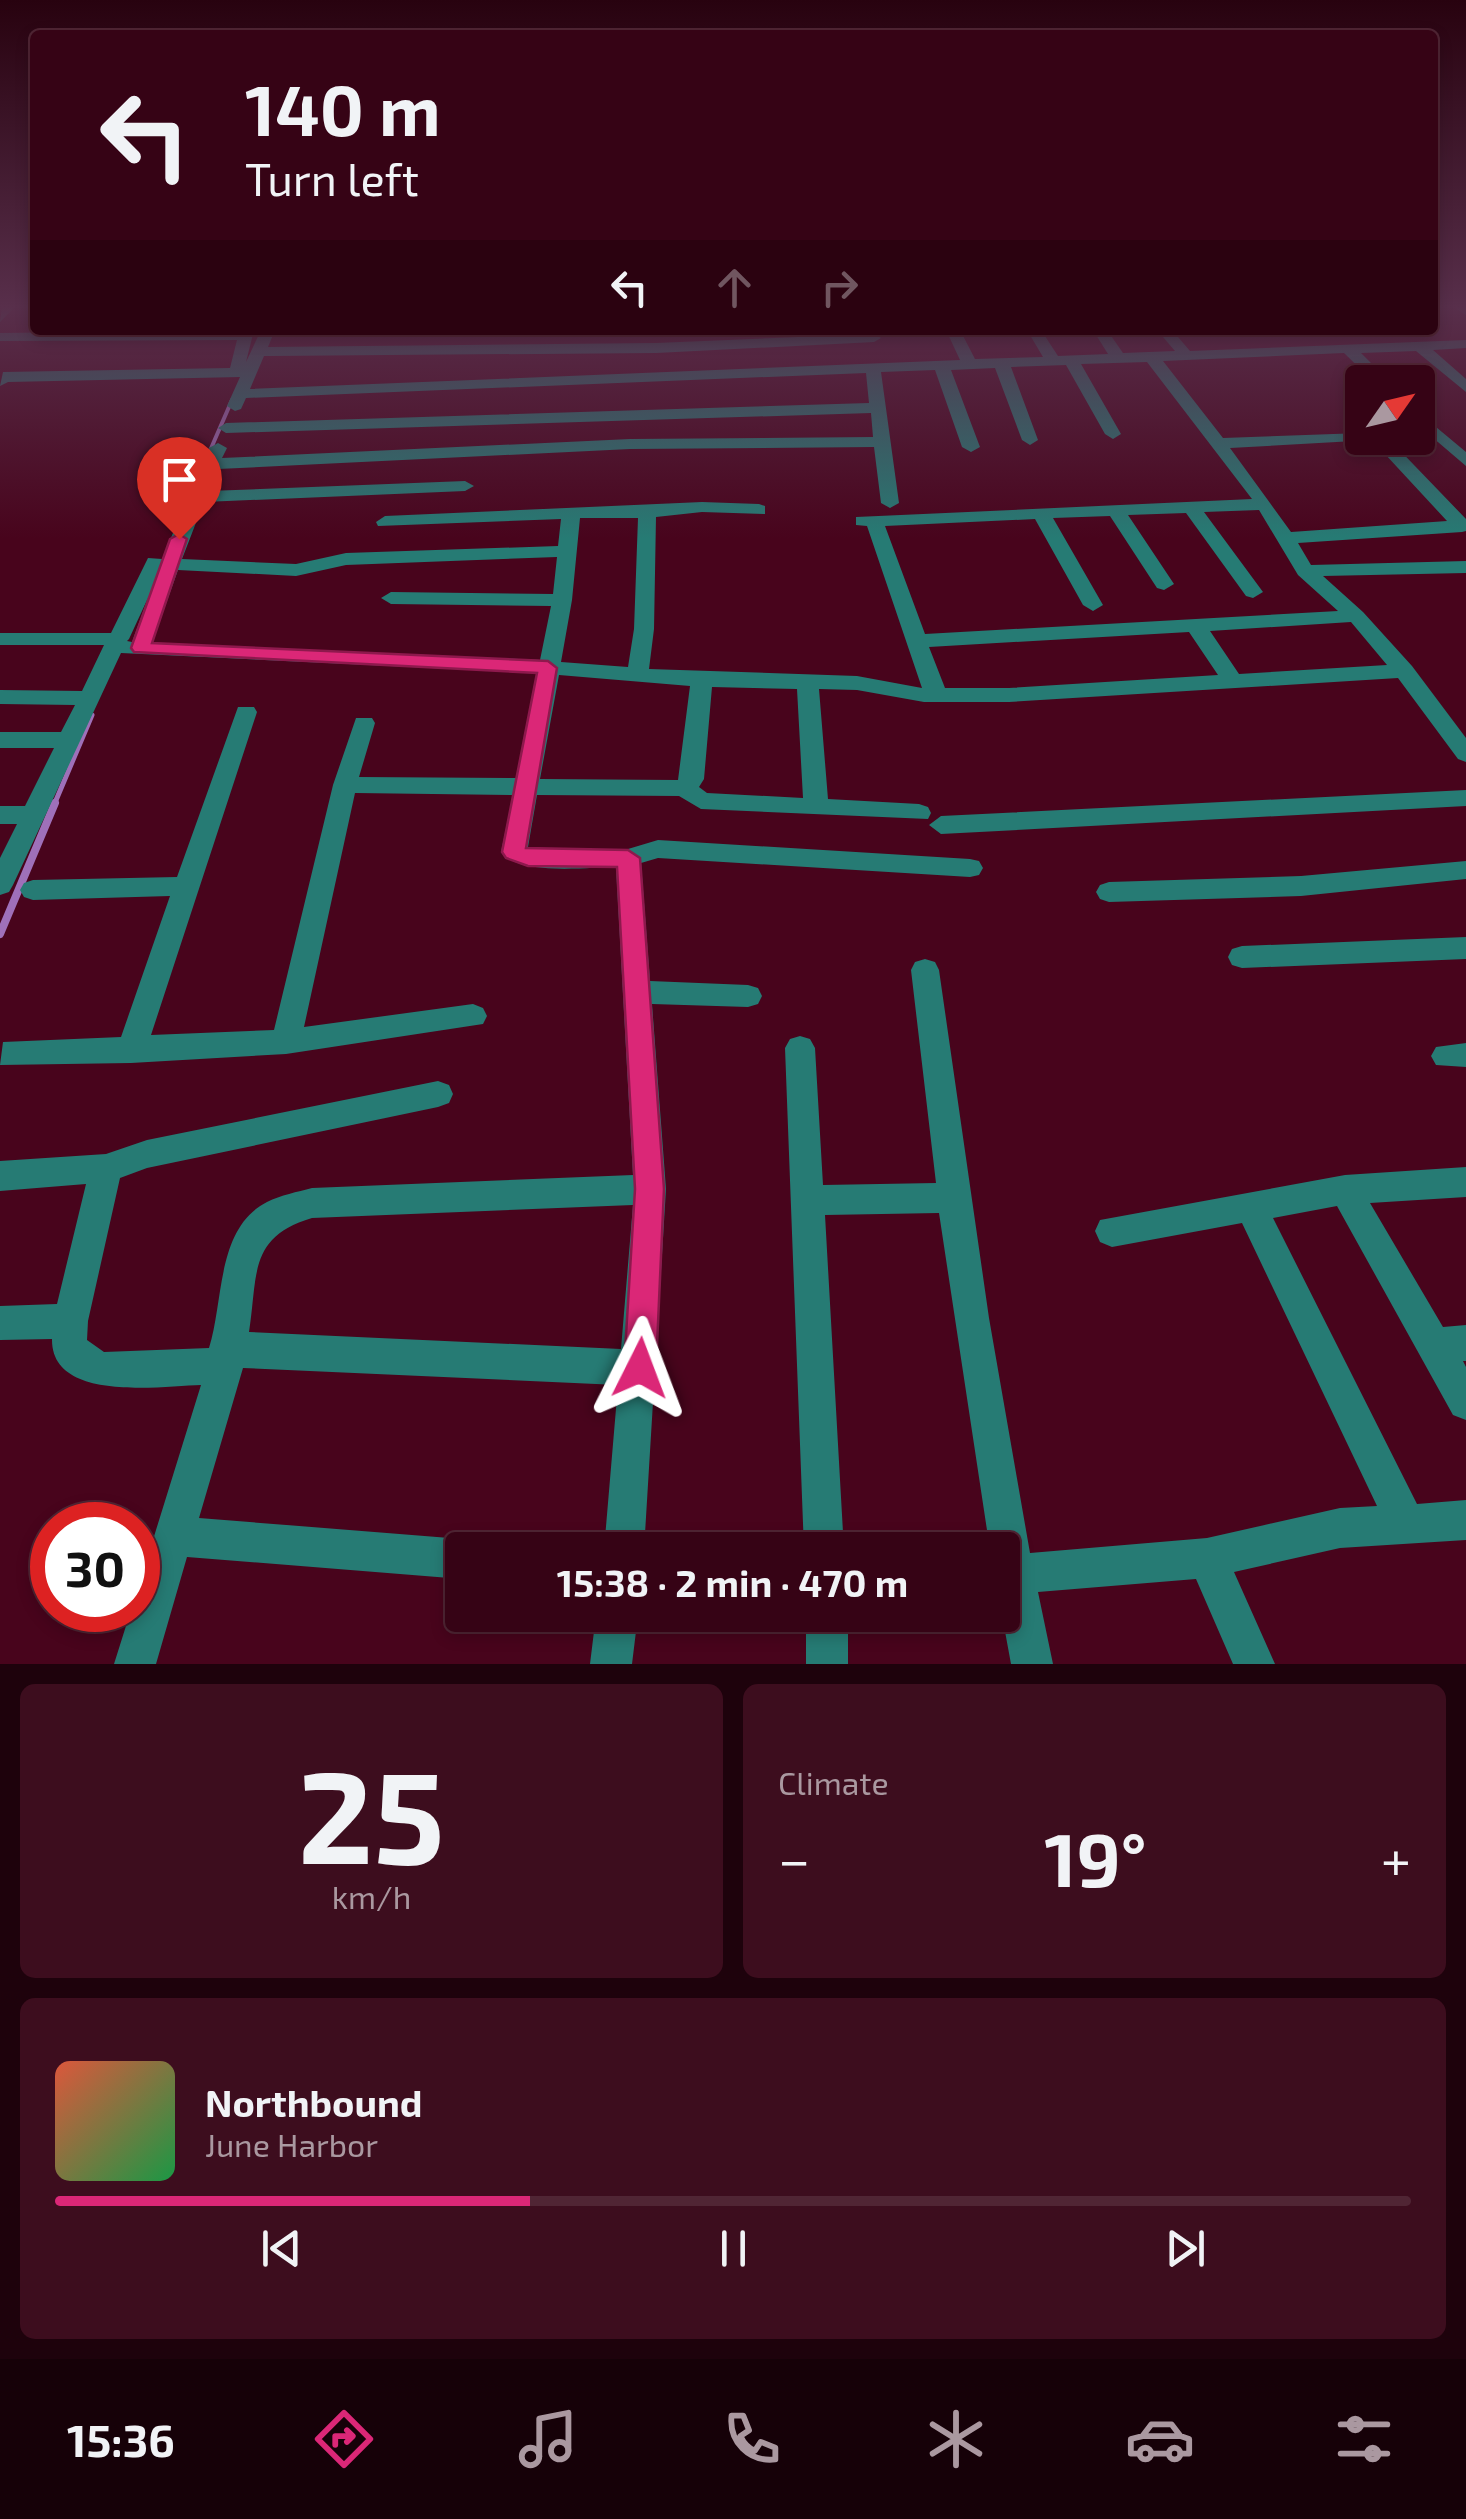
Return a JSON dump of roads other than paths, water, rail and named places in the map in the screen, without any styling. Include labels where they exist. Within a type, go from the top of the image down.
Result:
[{"type":"street","points":[[125,645],[231,384]]},
{"type":"street","points":[[0,886],[66,740],[169,564],[244,384]]},
{"type":"street","points":[[438,419],[445,384]]},
{"type":"street","points":[[239,394],[454,384]]},
{"type":"street","points":[[877,384],[890,504]]},
{"type":"street","points":[[948,384],[971,447]]},
{"type":"street","points":[[1009,384],[1030,440]]},
{"type":"street","points":[[1078,384],[1112,434]]},
{"type":"street","points":[[1171,384],[1265,504],[1305,570],[1356,616],[1404,671],[1466,754]]},
{"type":"street","points":[[226,428],[877,408]]},
{"type":"street","points":[[1217,443],[1345,439]]},
{"type":"street","points":[[212,464],[773,440],[881,442]]},
{"type":"street","points":[[1435,441],[1466,461]]},
{"type":"street","points":[[1395,455],[1464,526]]},
{"type":"street","points":[[199,497],[465,486]]},
{"type":"street","points":[[936,694],[918,640],[868,521],[1265,504]]},
{"type":"street","points":[[385,522],[702,507],[758,510]]},
{"type":"street","points":[[1192,507],[1253,592]]},
{"type":"street","points":[[1116,511],[1164,584]]},
{"type":"street","points":[[638,674],[644,629],[648,512]]},
{"type":"street","points":[[572,513],[562,600],[514,852],[528,858],[628,858],[658,849],[970,868]]},
{"type":"street","points":[[1042,514],[1093,605]]},
{"type":"street","points":[[1286,538],[1464,526]]},
{"type":"street","points":[[169,564],[296,570],[346,558],[566,552]]},
{"type":"street","points":[[1305,570],[1466,567]]},
{"type":"street","points":[[391,598],[562,600]]},
{"type":"street","points":[[918,640],[1356,616]]},
{"type":"street","points":[[1196,626],[1232,681]]},
{"type":"street","points":[[0,639],[548,668],[702,680],[876,685],[908,693],[936,694],[1009,695],[1404,671]]},
{"type":"street","points":[[685,788],[692,779],[702,680]]},
{"type":"street","points":[[808,682],[816,808]]},
{"type":"street","points":[[0,698],[92,698]]},
{"type":"street","points":[[131,1050],[246,712]]},
{"type":"street","points":[[286,1042],[345,785],[364,722]]},
{"type":"street","points":[[0,740],[66,740]]},
{"type":"street","points":[[345,785],[685,788],[701,801],[930,819],[1466,798]]},
{"type":"street","points":[[0,814],[31,815]]},
{"type":"street","points":[[626,1532],[650,1189],[628,858]]},
{"type":"street","points":[[1109,892],[1301,886],[1466,870]]},
{"type":"street","points":[[33,890],[186,886]]},
{"type":"street","points":[[1242,957],[1466,948]]},
{"type":"street","points":[[926,970],[952,1198],[1007,1532]]},
{"type":"street","points":[[638,992],[748,996]]},
{"type":"street","points":[[3,1054],[286,1042],[473,1016]]},
{"type":"street","points":[[800,1048],[823,1532]]},
{"type":"street","points":[[0,1176],[106,1168],[147,1154],[438,1094]]},
{"type":"street","points":[[106,1168],[70,1321],[69,1346],[80,1359],[103,1370],[226,1358],[640,1368]]},
{"type":"street","points":[[1112,1231],[1345,1190],[1466,1182]]},
{"type":"street","points":[[135,1664],[177,1536],[226,1358],[245,1253],[256,1229],[277,1213],[312,1203],[359,1198],[650,1189]]},
{"type":"street","points":[[1345,1190],[1449,1344],[1466,1402]]},
{"type":"street","points":[[808,1200],[952,1198]]},
{"type":"street","points":[[1250,1206],[1406,1524]]},
{"type":"street","points":[[0,1323],[70,1321]]},
{"type":"street","points":[[1020,1574],[1207,1558],[1340,1528],[1466,1520]]},
{"type":"street","points":[[177,1536],[445,1558]]},
{"type":"street","points":[[1207,1558],[1254,1664]]},
{"type":"street","points":[[1020,1604],[1032,1664]]},
{"type":"street","points":[[611,1664],[615,1632]]},
{"type":"street","points":[[827,1632],[827,1664]]},
{"type":"waterway","points":[[209,453],[232,400]]},
{"type":"waterway","points":[[54,805],[92,715]]},
{"type":"waterway","points":[[0,934],[55,803]]}]
